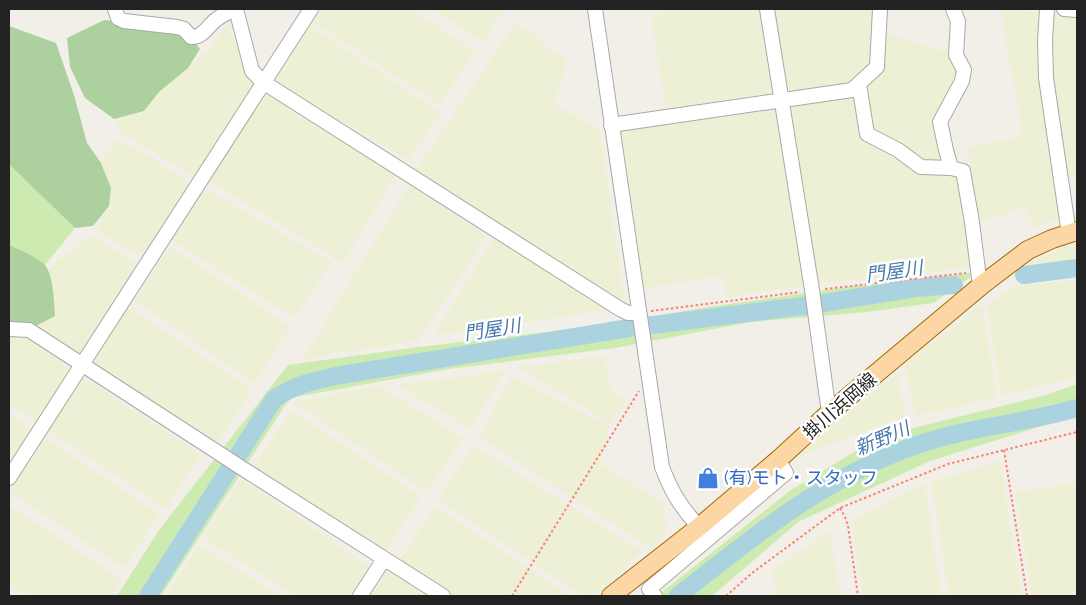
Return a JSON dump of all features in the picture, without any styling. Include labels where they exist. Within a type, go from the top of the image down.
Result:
[{"type":"main road","name":"掛川浜岡線","points":[[611,596],[699,527],[778,460],[829,413],[980,286],[1028,250],[1073,232]]},
{"type":"street","points":[[115,9],[118,18],[124,21],[177,27],[184,29],[191,37],[195,38],[200,36],[215,20],[235,9],[252,71],[263,82],[620,309],[628,313],[639,313]]},
{"type":"street","points":[[9,478],[311,9]]},
{"type":"street","points":[[595,9],[662,467],[671,489],[682,508],[699,527]]},
{"type":"street","points":[[767,9],[812,290],[829,413]]},
{"type":"street","points":[[611,125],[852,90],[877,67],[880,9]]},
{"type":"street","points":[[951,168],[940,122],[962,81],[964,70],[956,54],[958,21],[953,9]]},
{"type":"street","points":[[1047,9],[1045,40],[1046,78],[1073,232]]},
{"type":"street","points":[[1064,9],[1077,10]]},
{"type":"street","points":[[859,84],[867,134],[898,150],[921,167],[951,168],[963,171],[980,286]]},
{"type":"street","points":[[9,329],[28,330],[443,596]]},
{"type":"street","points":[[654,596],[649,589],[786,473],[778,460]]},
{"type":"street","points":[[360,596],[384,559]]},
{"type":"path","points":[[512,596],[640,389],[650,386]]},
{"type":"path","points":[[726,596],[752,573],[840,508],[948,464],[1077,432]]},
{"type":"path","points":[[1004,450],[1027,596]]},
{"type":"path","points":[[840,508],[846,517],[848,526],[858,596]]},
{"type":"green space","points":[[318,9],[412,9],[475,51],[440,105],[311,21]]},
{"type":"green space","points":[[432,9],[505,9],[483,42]]},
{"type":"green space","points":[[676,9],[762,9],[775,93],[665,108],[651,15]]},
{"type":"green space","points":[[773,9],[876,9],[872,67],[850,84],[788,91]]},
{"type":"green space","points":[[1000,9],[1041,13],[1062,217],[1034,228],[1025,208],[979,222],[967,148],[1023,136]]},
{"type":"green space","points":[[1054,13],[1077,15],[1077,177],[1067,178],[1052,71]]},
{"type":"green space","points":[[104,20],[141,23],[188,34],[200,49],[188,68],[159,92],[144,111],[114,119],[85,98],[70,67],[67,38]]},
{"type":"green space","points":[[516,22],[567,60],[554,104],[600,130],[626,308],[415,171]]},
{"type":"green space","points":[[227,24],[254,85],[195,177],[120,132],[114,119],[144,111],[159,92],[210,47]]},
{"type":"green space","points":[[308,24],[441,113],[409,160],[272,81]]},
{"type":"green space","points":[[9,26],[56,43],[74,95],[87,143],[101,163],[111,188],[109,206],[93,226],[75,228],[9,164]]},
{"type":"green space","points":[[884,33],[947,52],[959,75],[935,117],[940,164],[920,160],[873,130],[866,87],[885,71]]},
{"type":"green space","points":[[268,89],[396,174],[343,263],[208,180]]},
{"type":"green space","points":[[855,95],[862,136],[877,147],[921,170],[961,178],[974,267],[816,284],[787,105]]},
{"type":"green space","points":[[779,108],[805,286],[726,297],[723,276],[644,288],[621,131]]},
{"type":"green space","points":[[116,140],[145,152],[189,184],[143,256],[96,232],[109,206],[111,188],[101,163]]},
{"type":"green space","points":[[9,163],[75,228],[45,265],[9,246]]},
{"type":"green space","points":[[411,183],[487,236],[418,341],[302,359]]},
{"type":"green space","points":[[205,188],[332,262],[294,318],[172,240]]},
{"type":"green space","points":[[92,236],[141,266],[81,359],[34,327],[54,288],[48,272],[57,260]]},
{"type":"green space","points":[[495,236],[607,311],[434,335]]},
{"type":"green space","points":[[1077,242],[1077,262],[1028,264],[1073,244]]},
{"type":"green space","points":[[9,245],[39,260],[47,268],[49,274],[53,288],[55,316],[34,327],[9,324]]},
{"type":"green space","points":[[170,246],[290,326],[255,384],[135,301]]},
{"type":"green space","points":[[978,272],[933,303],[867,312],[751,322],[615,348],[449,369],[290,398],[161,596],[117,596],[159,530],[288,365],[411,348],[598,326],[701,308],[847,287]]},
{"type":"green space","points":[[1077,280],[1077,377],[1001,396],[987,305],[1013,286]]},
{"type":"green space","points":[[982,304],[997,397],[915,416],[905,364]]},
{"type":"green space","points":[[128,307],[252,390],[217,443],[92,364]]},
{"type":"green space","points":[[9,335],[20,335],[201,455],[166,509],[9,405]]},
{"type":"green space","points":[[605,356],[611,390],[626,401],[611,424],[517,367]]},
{"type":"green space","points":[[505,370],[471,429],[396,384],[463,377]]},
{"type":"green space","points":[[897,373],[905,416],[797,457]]},
{"type":"green space","points":[[512,376],[609,426],[600,464],[665,504],[666,532],[651,549],[479,437]]},
{"type":"green space","points":[[1077,384],[1077,415],[930,461],[798,522],[712,596],[657,596],[791,490],[881,436],[1046,395]]},
{"type":"green space","points":[[378,385],[463,438],[427,492],[294,403]]},
{"type":"green space","points":[[291,410],[421,497],[386,551],[254,467]]},
{"type":"green space","points":[[9,414],[160,514],[124,568],[9,491]]},
{"type":"green space","points":[[473,445],[642,551],[595,596],[583,596],[438,500]]},
{"type":"green space","points":[[1000,461],[1022,596],[949,596],[931,481]]},
{"type":"green space","points":[[241,479],[379,573],[363,596],[296,596],[203,538]]},
{"type":"green space","points":[[925,483],[941,596],[863,596],[852,520]]},
{"type":"green space","points":[[1077,483],[1077,596],[1032,596],[1015,492]]},
{"type":"green space","points":[[9,505],[122,580],[111,596],[29,596],[9,583]]},
{"type":"green space","points":[[434,506],[570,596],[450,596],[398,563]]},
{"type":"green space","points":[[830,530],[840,596],[776,596],[772,570]]},
{"type":"green space","points":[[199,545],[281,596],[166,596]]},
{"type":"green space","points":[[393,564],[440,596],[372,596]]},
{"type":"waterway","name":"門屋川","points":[[1024,275],[1077,268]]},
{"type":"waterway","name":"門屋川","points":[[148,596],[274,399],[299,386],[341,375],[629,328],[818,304],[915,288],[954,285]]},
{"type":"waterway","name":"新野川","points":[[678,596],[732,553],[789,512],[818,493],[879,460],[931,440],[1077,408]]},
{"type":"place","name":"(有)モト・スタッフ","points":[[708,478]]}]
